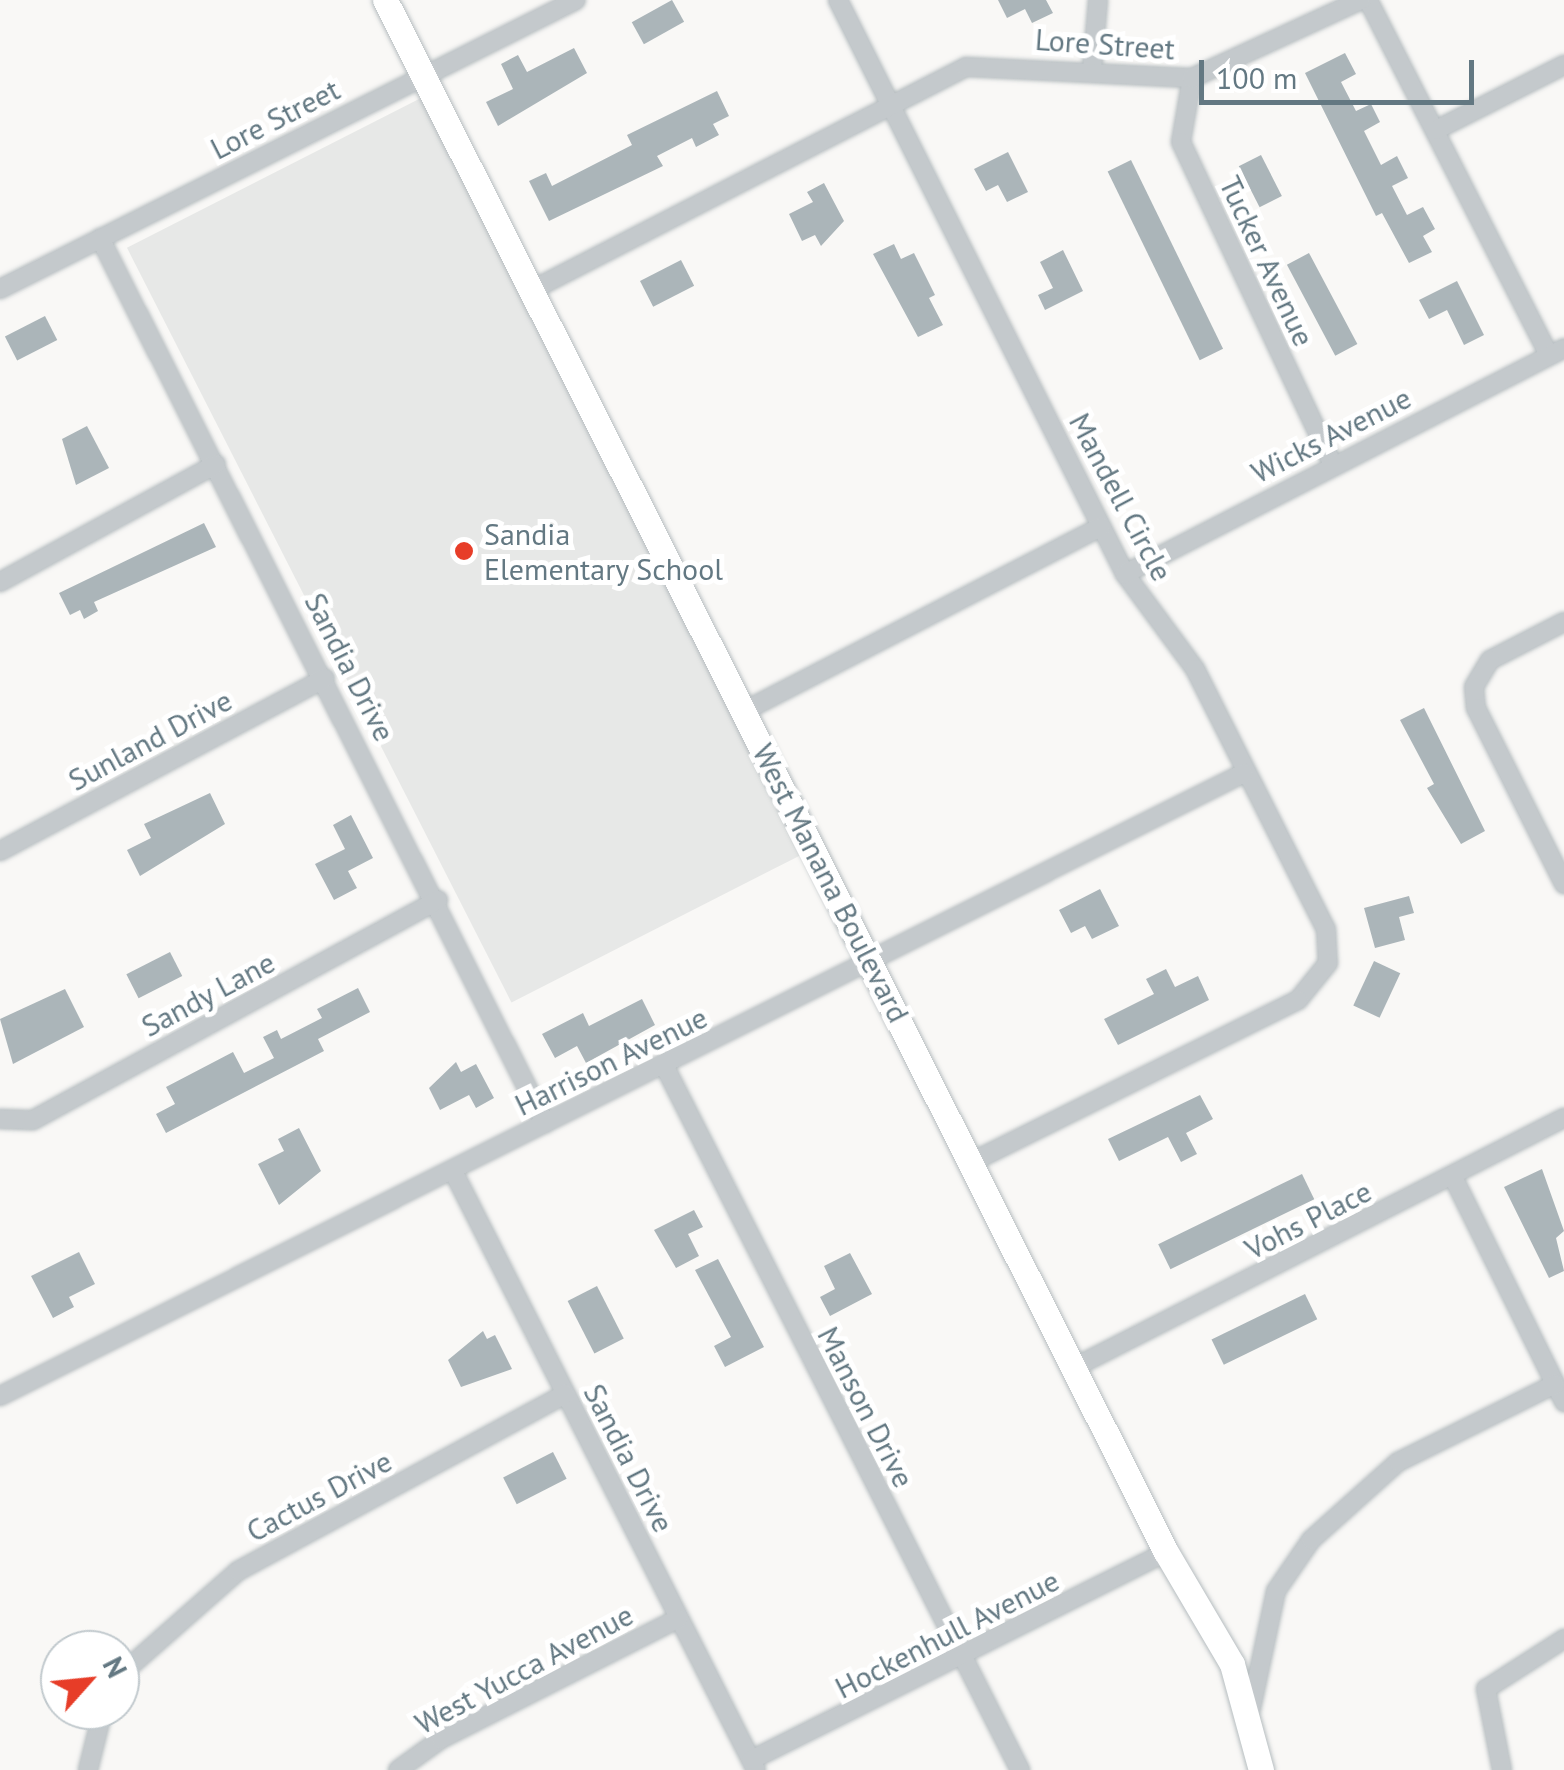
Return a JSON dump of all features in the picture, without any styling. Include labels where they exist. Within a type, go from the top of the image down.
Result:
[{"type":"street","name":"West Manana Boulevard","points":[[386,0],[1166,1552],[1232,1664],[1261,1770]]},
{"type":"street","name":"Lore Street","points":[[0,289],[576,0]]},
{"type":"street","points":[[532,290],[891,102],[838,0]]},
{"type":"street","points":[[1092,70],[1098,0]]},
{"type":"street","name":"Lore Street","points":[[891,102],[966,67],[1092,70],[1192,78],[1364,0]]},
{"type":"street","points":[[1364,0],[1556,352]]},
{"type":"street","points":[[1436,130],[1564,65]]},
{"type":"street","name":"Tucker Avenue","points":[[1192,78],[1180,142],[1332,463]]},
{"type":"street","name":"Mandell Circle","points":[[891,102],[1125,574],[1195,669],[1244,773],[1326,929],[1328,963],[1298,1000],[972,1162]]},
{"type":"street","name":"Sandia Drive","points":[[100,238],[438,900],[545,1123]]},
{"type":"street","name":"Wicks Avenue","points":[[1125,574],[1332,463],[1556,352]]},
{"type":"street","points":[[0,582],[216,464]]},
{"type":"street","points":[[744,711],[1101,527]]},
{"type":"street","points":[[1564,622],[1490,660],[1474,686],[1476,708],[1564,884]]},
{"type":"street","name":"Sunland Drive","points":[[0,851],[325,678]]},
{"type":"street","name":"Harrison Avenue","points":[[0,1396],[545,1123],[665,1067],[1244,773]]},
{"type":"street","name":"Sandy Lane","points":[[0,1119],[33,1120],[438,900]]},
{"type":"street","name":"Manson Drive","points":[[665,1067],[1020,1770]]},
{"type":"street","name":"Vohs Place","points":[[1075,1367],[1454,1179],[1564,1118]]},
{"type":"street","name":"Sandia Drive","points":[[453,1171],[754,1765]]},
{"type":"street","points":[[1454,1179],[1564,1402]]},
{"type":"street","points":[[1249,1718],[1276,1591],[1311,1540],[1398,1462],[1555,1384]]},
{"type":"street","name":"Cactus Drive","points":[[140,1657],[238,1571],[566,1394]]},
{"type":"street","name":"Hockenhull Avenue","points":[[754,1765],[959,1654],[1166,1552]]},
{"type":"street","name":"West Yucca Avenue","points":[[398,1770],[441,1739],[678,1619]]},
{"type":"street","points":[[1502,1770],[1486,1689],[1564,1639]]},
{"type":"street","points":[[88,1770],[98,1730]]},
{"type":"shaded area","name":"Sandia Elementary School","points":[[421,98],[806,853],[511,1002],[127,248]]},
{"type":"building","points":[[672,0],[684,22],[644,44],[632,22]]},
{"type":"building","points":[[998,0],[1046,0],[1053,13],[1032,23],[1025,9],[1007,18]]},
{"type":"building","points":[[574,48],[587,73],[498,126],[486,102],[513,89],[501,64],[518,55],[527,72]]},
{"type":"building","points":[[1345,53],[1356,74],[1341,82],[1356,111],[1371,104],[1380,122],[1364,131],[1381,165],[1397,156],[1408,178],[1392,186],[1407,215],[1423,207],[1435,229],[1423,236],[1432,252],[1409,263],[1382,213],[1376,216],[1305,73]]},
{"type":"building","points":[[717,91],[729,116],[713,124],[719,135],[696,147],[692,138],[657,156],[663,166],[549,221],[529,181],[546,173],[552,186],[632,145],[627,135]]},
{"type":"building","points":[[1008,152],[1028,192],[1007,202],[998,185],[986,191],[974,169]]},
{"type":"building","points":[[1261,155],[1282,196],[1260,207],[1239,166]]},
{"type":"building","points":[[1131,160],[1223,349],[1200,360],[1108,171]]},
{"type":"building","points":[[824,183],[844,221],[821,246],[815,235],[802,241],[789,214],[813,202],[807,192]]},
{"type":"building","points":[[894,244],[901,259],[914,253],[935,295],[929,298],[943,325],[918,337],[873,254]]},
{"type":"building","points":[[1063,250],[1083,291],[1045,310],[1038,295],[1053,288],[1040,262]]},
{"type":"building","points":[[1309,253],[1357,344],[1335,356],[1287,265]]},
{"type":"building","points":[[681,260],[694,286],[653,307],[640,281]]},
{"type":"building","points":[[1457,281],[1484,335],[1464,345],[1447,310],[1429,319],[1419,300]]},
{"type":"building","points":[[45,316],[57,340],[17,360],[5,336]]},
{"type":"building","points":[[87,426],[109,468],[76,485],[62,439]]},
{"type":"building","points":[[204,523],[216,547],[94,602],[98,611],[84,619],[80,610],[70,615],[59,593]]},
{"type":"building","points":[[1424,708],[1485,831],[1461,844],[1427,788],[1434,784],[1400,720]]},
{"type":"building","points":[[210,793],[225,824],[140,876],[127,850],[151,838],[144,824]]},
{"type":"building","points":[[351,815],[373,858],[348,871],[357,888],[334,900],[315,864],[345,849],[333,825]]},
{"type":"building","points":[[1100,889],[1119,926],[1092,939],[1085,926],[1071,933],[1059,910]]},
{"type":"building","points":[[1409,896],[1414,913],[1399,917],[1405,940],[1375,948],[1364,908]]},
{"type":"building","points":[[170,952],[182,976],[139,998],[126,974]]},
{"type":"building","points":[[1374,961],[1400,973],[1380,1018],[1353,1005]]},
{"type":"building","points":[[1166,969],[1175,987],[1198,976],[1209,1000],[1118,1045],[1104,1019],[1154,994],[1146,979]]},
{"type":"building","points":[[358,988],[370,1012],[318,1039],[324,1051],[166,1133],[156,1114],[175,1104],[166,1087],[233,1052],[244,1073],[274,1058],[263,1037],[277,1030],[281,1039],[322,1018],[317,1009]]},
{"type":"building","points":[[65,989],[84,1027],[13,1064],[0,1019]]},
{"type":"building","points":[[642,999],[655,1025],[586,1063],[577,1046],[555,1058],[542,1034],[583,1013],[589,1026]]},
{"type":"building","points":[[456,1062],[461,1072],[476,1064],[494,1098],[476,1108],[469,1095],[440,1110],[429,1088]]},
{"type":"building","points":[[1200,1095],[1213,1119],[1186,1133],[1197,1154],[1181,1162],[1168,1137],[1119,1161],[1108,1139]]},
{"type":"building","points":[[299,1128],[321,1171],[279,1205],[258,1164],[284,1151],[278,1139]]},
{"type":"building","points":[[1542,1169],[1564,1231],[1556,1238],[1564,1271],[1549,1278],[1504,1187]]},
{"type":"building","points":[[1302,1174],[1314,1199],[1170,1269],[1158,1244]]},
{"type":"building","points":[[694,1210],[703,1227],[688,1234],[699,1256],[676,1268],[654,1230]]},
{"type":"building","points":[[79,1252],[95,1284],[69,1297],[74,1307],[53,1318],[31,1276]]},
{"type":"building","points":[[850,1253],[872,1294],[830,1316],[820,1297],[835,1289],[824,1266]]},
{"type":"building","points":[[718,1259],[764,1347],[725,1367],[714,1346],[731,1337],[695,1270]]},
{"type":"building","points":[[597,1286],[624,1339],[594,1354],[568,1301]]},
{"type":"building","points":[[1305,1294],[1317,1319],[1224,1365],[1212,1340]]},
{"type":"building","points":[[483,1331],[487,1339],[495,1335],[512,1369],[461,1387],[448,1360]]},
{"type":"building","points":[[553,1452],[567,1479],[517,1504],[503,1477]]},
{"type":"place","name":"Sandia Elementary School","points":[[464,551]]}]
